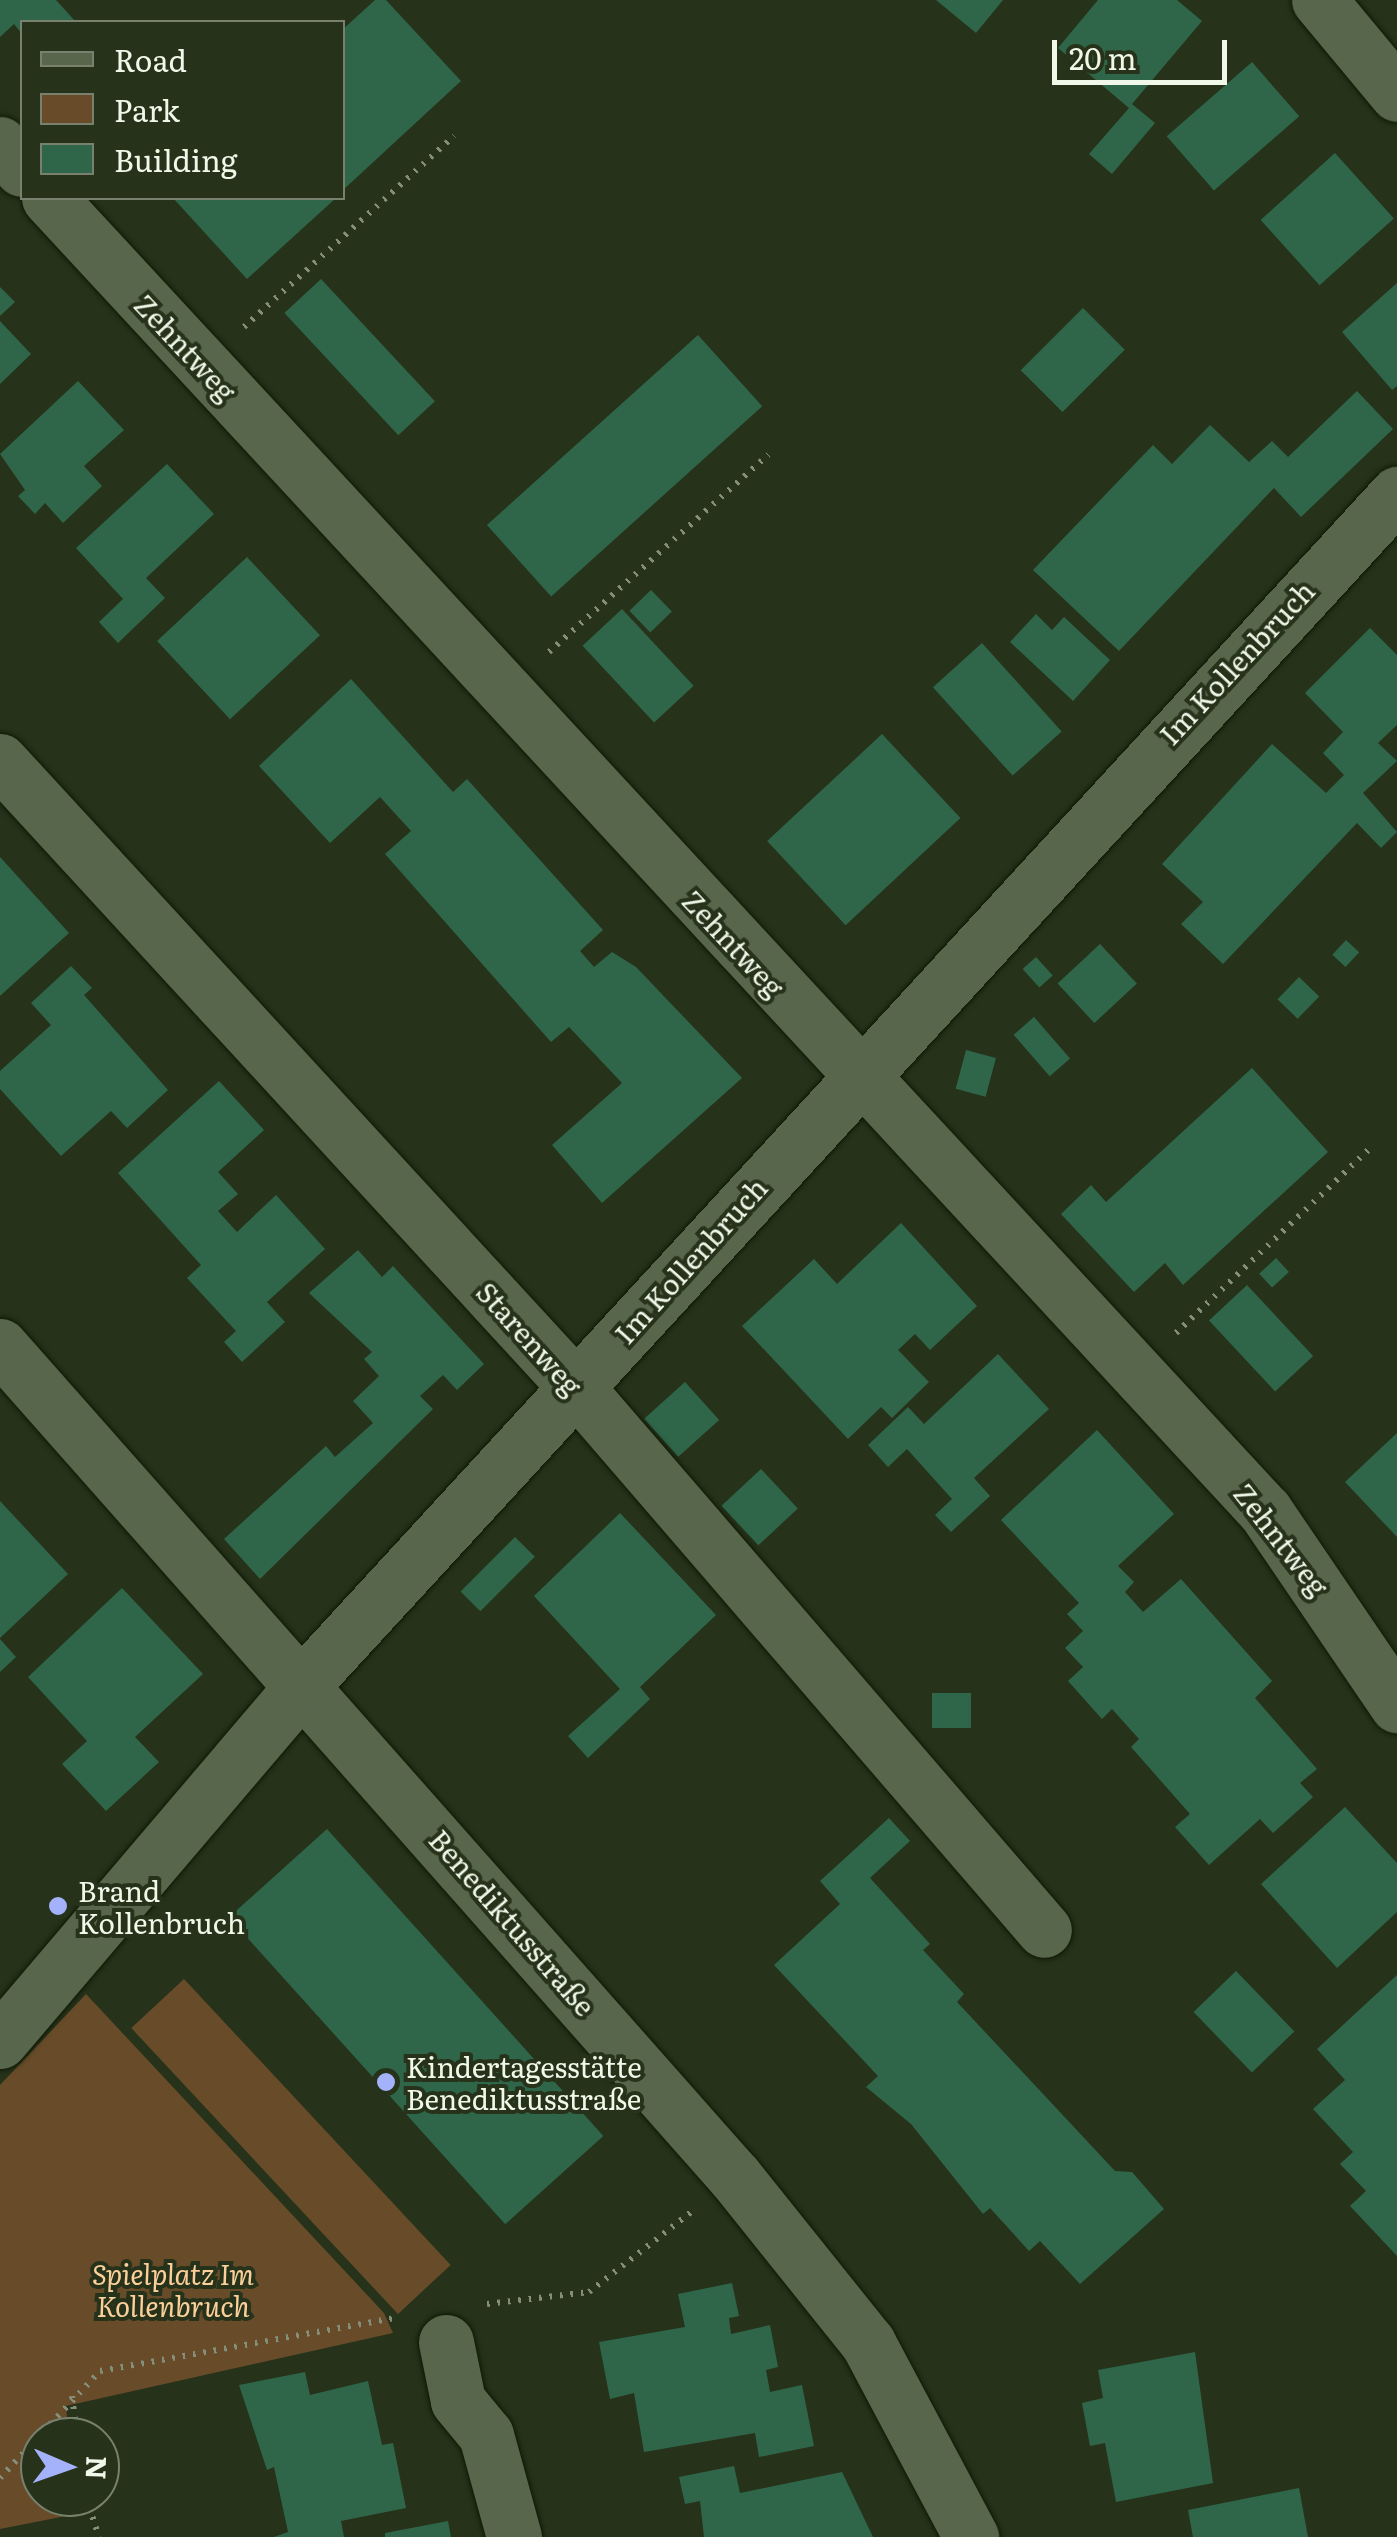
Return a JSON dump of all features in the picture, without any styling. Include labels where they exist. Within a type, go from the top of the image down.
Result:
[{"type":"street","points":[[1319,0],[1397,94]]},
{"type":"street","points":[[0,144],[20,167]]},
{"type":"street","name":"Zehntweg","points":[[51,200],[856,1077],[1266,1511],[1397,1705]]},
{"type":"street","name":"Im Kollenbruch","points":[[0,2041],[305,1682],[856,1077],[1397,494]]},
{"type":"street","name":"Starenweg","points":[[0,761],[575,1386],[1044,1930]]},
{"type":"street","name":"Benediktusstraße","points":[[0,1346],[305,1682],[735,2177],[868,2343],[971,2537]]},
{"type":"street","points":[[446,2321],[458,2401],[486,2434],[514,2537]]},
{"type":"path","points":[[202,364],[454,136]]},
{"type":"path","points":[[504,692],[768,455]]},
{"type":"path","points":[[1136,1372],[1371,1147]]},
{"type":"path","points":[[0,2478],[72,2395],[100,2372],[446,2321],[589,2292],[735,2177]]},
{"type":"path","points":[[72,2395],[75,2417]]},
{"type":"green space","points":[[184,1979],[451,2265],[398,2314],[131,2028]]},
{"type":"green space","name":"Spielplatz Im Kollenbruch","points":[[86,1994],[384,2313],[393,2333],[66,2406],[67,2417],[20,2417],[20,2517],[61,2517],[0,2529],[0,2085]]},
{"type":"building","points":[[0,0],[56,0],[74,20],[20,20],[20,32],[14,24],[0,37]]},
{"type":"building","points":[[375,0],[386,0],[461,81],[345,188],[345,27]]},
{"type":"building","points":[[936,0],[1003,0],[976,33]]},
{"type":"building","points":[[1098,0],[1177,0],[1202,21],[1132,104],[1155,123],[1112,174],[1089,154],[1129,108],[1058,48]]},
{"type":"building","points":[[1252,62],[1299,116],[1214,190],[1167,136]]},
{"type":"building","points":[[1335,153],[1394,218],[1320,285],[1261,220]]},
{"type":"building","points":[[175,200],[334,200],[247,279]]},
{"type":"building","points":[[321,279],[435,401],[398,435],[284,313]]},
{"type":"building","points":[[1397,283],[1397,386],[1392,390],[1342,332]]},
{"type":"building","points":[[0,287],[15,302],[0,316]]},
{"type":"building","points":[[1083,308],[1125,350],[1062,412],[1021,370]]},
{"type":"building","points":[[0,321],[31,354],[0,384]]},
{"type":"building","points":[[698,335],[762,406],[551,596],[487,525]]},
{"type":"building","points":[[78,381],[124,430],[84,466],[102,486],[63,523],[45,503],[35,514],[18,496],[25,490],[0,454]]},
{"type":"building","points":[[1357,391],[1393,429],[1301,517],[1274,488],[1119,651],[1033,570],[1153,445],[1172,464],[1210,425],[1249,462],[1272,441],[1288,457]]},
{"type":"building","points":[[167,464],[214,514],[146,578],[165,598],[118,643],[99,622],[123,599],[76,548]]},
{"type":"building","points":[[247,557],[320,635],[230,719],[157,641]]},
{"type":"building","points":[[651,590],[672,612],[650,632],[629,611]]},
{"type":"building","points":[[622,609],[694,686],[654,723],[583,646]]},
{"type":"building","points":[[1036,614],[1052,630],[1064,617],[1110,660],[1073,701],[1010,642]]},
{"type":"building","points":[[1370,628],[1397,655],[1397,725],[1378,743],[1397,761],[1363,793],[1397,832],[1381,848],[1357,823],[1223,964],[1181,924],[1203,902],[1162,864],[1272,744],[1326,793],[1344,775],[1323,753],[1343,732],[1305,693]]},
{"type":"building","points":[[982,643],[1062,731],[1013,776],[933,687]]},
{"type":"building","points":[[351,679],[453,792],[467,779],[603,930],[580,951],[594,967],[612,952],[636,967],[742,1078],[602,1203],[552,1145],[622,1083],[569,1027],[551,1042],[385,854],[411,831],[380,797],[330,843],[259,766]]},
{"type":"building","points":[[882,734],[960,818],[846,925],[767,841]]},
{"type":"building","points":[[0,857],[69,933],[0,996]]},
{"type":"building","points":[[1346,940],[1359,952],[1346,967],[1332,955]]},
{"type":"building","points":[[1100,944],[1137,983],[1094,1023],[1058,984]]},
{"type":"building","points":[[1036,957],[1053,976],[1039,988],[1023,969]]},
{"type":"building","points":[[71,966],[92,988],[84,995],[168,1090],[127,1128],[111,1111],[61,1156],[0,1089],[0,1071],[51,1025],[31,1003]]},
{"type":"building","points":[[1299,977],[1319,996],[1298,1019],[1277,999]]},
{"type":"building","points":[[1034,1017],[1070,1059],[1050,1076],[1014,1035]]},
{"type":"building","points":[[966,1050],[996,1058],[986,1097],[956,1089]]},
{"type":"building","points":[[1252,1068],[1328,1152],[1183,1285],[1165,1263],[1134,1292],[1061,1214],[1091,1185],[1106,1202]]},
{"type":"building","points":[[219,1081],[264,1130],[218,1172],[238,1194],[218,1211],[237,1232],[276,1195],[325,1249],[267,1302],[285,1322],[242,1362],[224,1342],[236,1331],[187,1278],[201,1265],[118,1173]]},
{"type":"building","points":[[901,1223],[977,1306],[930,1350],[915,1334],[898,1350],[929,1382],[892,1418],[881,1407],[848,1439],[742,1326],[814,1259],[837,1284]]},
{"type":"building","points":[[358,1250],[382,1277],[393,1266],[484,1364],[457,1390],[443,1375],[420,1396],[433,1409],[260,1579],[224,1539],[326,1446],[335,1457],[373,1423],[353,1401],[379,1376],[364,1359],[372,1352],[309,1293]]},
{"type":"building","points":[[1276,1258],[1289,1272],[1272,1288],[1259,1274]]},
{"type":"building","points":[[1247,1285],[1313,1356],[1275,1391],[1209,1320]]},
{"type":"building","points":[[998,1354],[1049,1409],[974,1478],[990,1496],[951,1532],[935,1515],[952,1499],[907,1449],[888,1467],[868,1445],[908,1407],[924,1424]]},
{"type":"building","points":[[685,1382],[719,1420],[678,1457],[644,1419]]},
{"type":"building","points":[[1097,1430],[1174,1514],[1118,1566],[1134,1582],[1125,1592],[1143,1612],[1181,1579],[1272,1681],[1255,1698],[1317,1769],[1300,1783],[1313,1797],[1273,1833],[1260,1819],[1209,1865],[1175,1827],[1190,1814],[1131,1747],[1139,1739],[1112,1709],[1102,1719],[1068,1681],[1083,1667],[1065,1648],[1083,1631],[1067,1614],[1079,1603],[1001,1520]]},
{"type":"building","points":[[1397,1433],[1397,1537],[1345,1482]]},
{"type":"building","points":[[761,1469],[798,1508],[758,1545],[722,1506]]},
{"type":"building","points":[[0,1501],[68,1574],[0,1638]]},
{"type":"building","points":[[620,1513],[716,1615],[640,1687],[650,1699],[588,1758],[568,1736],[620,1689],[534,1596]]},
{"type":"building","points":[[515,1537],[535,1557],[480,1611],[461,1591]]},
{"type":"building","points":[[122,1588],[203,1674],[135,1737],[159,1762],[106,1811],[62,1764],[87,1741],[28,1677]]},
{"type":"building","points":[[0,1639],[16,1657],[0,1672]]},
{"type":"building","points":[[932,1693],[971,1693],[971,1728],[932,1728]]},
{"type":"building","points":[[1345,1807],[1397,1863],[1397,1912],[1337,1968],[1261,1884]]},
{"type":"building","points":[[889,1818],[910,1841],[870,1878],[930,1944],[923,1950],[964,1994],[957,2002],[1115,2171],[1132,2172],[1164,2209],[1080,2284],[1040,2241],[1029,2251],[990,2208],[983,2214],[911,2124],[866,2087],[878,2076],[774,1965],[840,1904],[820,1881]]},
{"type":"building","points":[[327,1829],[603,2136],[505,2224],[229,1917]]},
{"type":"building","points":[[1236,1971],[1294,2031],[1252,2072],[1194,2012]]},
{"type":"building","points":[[1397,1975],[1397,2256],[1350,2206],[1366,2191],[1340,2164],[1353,2152],[1313,2109],[1345,2080],[1317,2049]]},
{"type":"building","points":[[732,2283],[739,2316],[729,2318],[731,2334],[770,2325],[778,2367],[766,2370],[770,2392],[802,2385],[814,2446],[759,2457],[755,2433],[644,2452],[634,2393],[610,2399],[599,2342],[685,2327],[678,2294]]},
{"type":"building","points":[[1195,2352],[1213,2483],[1116,2502],[1105,2443],[1090,2446],[1082,2403],[1103,2398],[1098,2370]]},
{"type":"building","points":[[305,2372],[310,2395],[368,2381],[382,2445],[393,2443],[406,2508],[341,2521],[344,2537],[274,2537],[288,2532],[274,2467],[267,2470],[239,2385]]},
{"type":"building","points":[[734,2466],[740,2493],[842,2472],[873,2537],[704,2537],[700,2501],[685,2504],[679,2477]]},
{"type":"building","points":[[1299,2488],[1308,2537],[1193,2537],[1188,2510]]},
{"type":"building","points":[[448,2521],[451,2537],[385,2537],[385,2533]]},
{"type":"place","name":"Brand Kollenbruch","points":[[58,1906]]},
{"type":"place","name":"Kindertagesstätte Benediktusstraße","points":[[386,2082]]}]
